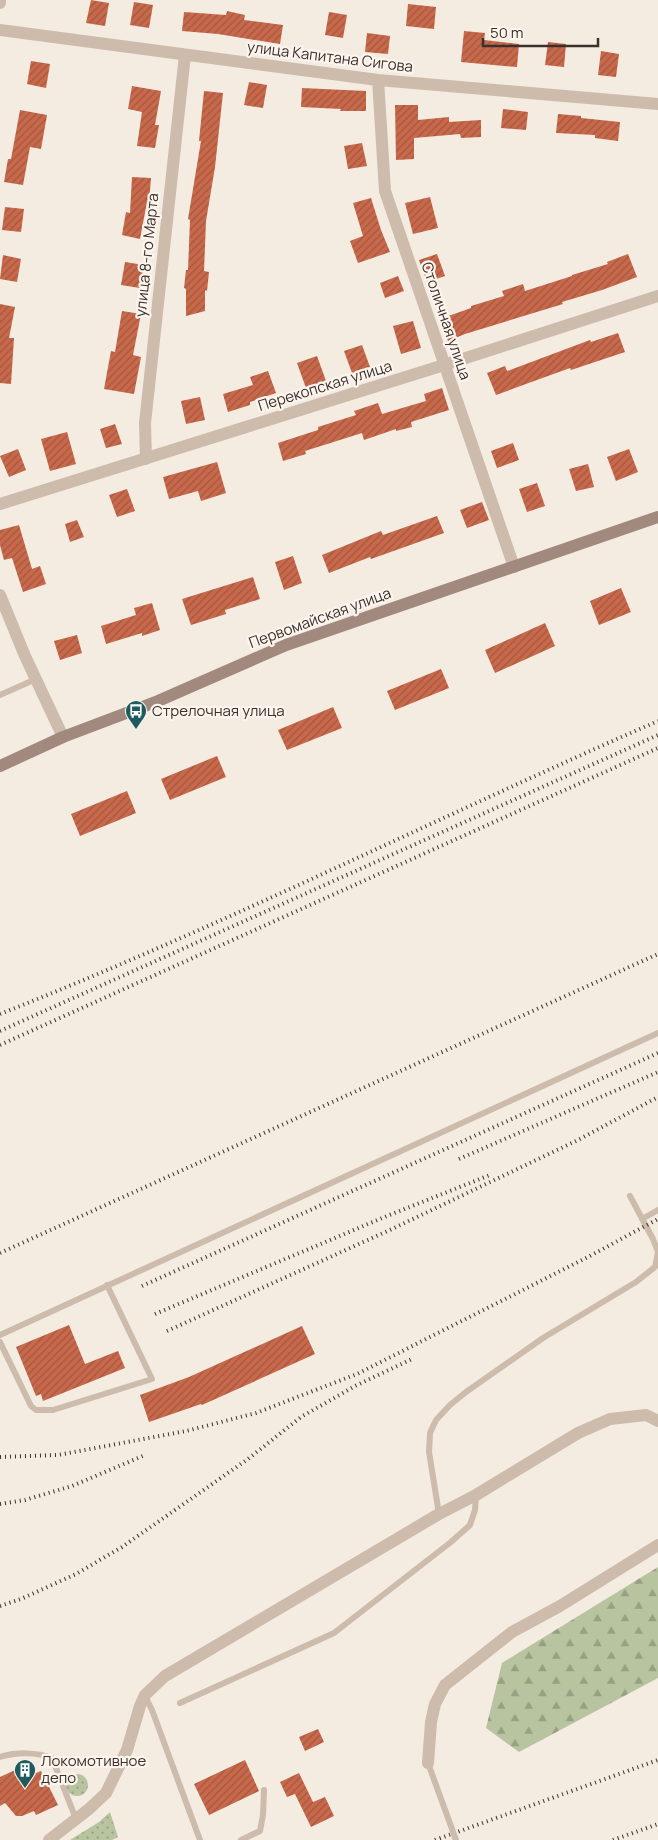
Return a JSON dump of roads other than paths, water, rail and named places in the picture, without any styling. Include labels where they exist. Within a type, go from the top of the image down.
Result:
[{"type":"main road","name":"Первомайская улица","points":[[0,766],[63,737],[158,701],[286,644],[658,517]]},
{"type":"street","name":"улица Капитана Сигова","points":[[0,30],[378,80],[658,104]]},
{"type":"street","name":"улица 8-го Марта","points":[[146,459],[145,423],[185,55]]},
{"type":"street","name":"Столичная улица","points":[[378,80],[386,191],[514,567]]},
{"type":"street","name":"Перекопская улица","points":[[0,504],[658,296]]},
{"type":"street","points":[[0,595],[63,737]]},
{"type":"street","points":[[49,1840],[106,1793],[127,1750],[145,1695],[165,1676],[440,1514],[476,1495],[578,1433],[610,1419],[646,1415],[658,1421]]},
{"type":"street","points":[[428,1763],[431,1722],[435,1704],[445,1686],[512,1632],[560,1606],[658,1545]]},
{"type":"lane","points":[[0,695],[36,679]]},
{"type":"lane","points":[[0,1335],[658,1033]]},
{"type":"lane","points":[[440,1514],[429,1452],[430,1433],[436,1420],[466,1392],[543,1338],[636,1282],[655,1267],[658,1252],[630,1196]]},
{"type":"lane","points":[[642,1220],[658,1210]]},
{"type":"lane","points":[[0,1342],[31,1406],[36,1410],[52,1410],[152,1379],[107,1286]]},
{"type":"lane","points":[[180,1703],[334,1633],[451,1542],[470,1524],[475,1510],[476,1495]]},
{"type":"lane","points":[[145,1695],[200,1840]]},
{"type":"lane","points":[[0,1757],[6,1755],[42,1754],[52,1758],[76,1819]]},
{"type":"lane","points":[[428,1763],[456,1840]]},
{"type":"lane","points":[[241,1840],[260,1831],[264,1790]]},
{"type":"railway","points":[[0,1014],[166,945],[658,721]]},
{"type":"railway","points":[[0,1031],[658,735]]},
{"type":"railway","points":[[0,1045],[658,748]]},
{"type":"railway","points":[[0,1253],[658,954]]},
{"type":"railway","points":[[142,1286],[658,1053]]},
{"type":"railway","points":[[459,1159],[658,1072]]},
{"type":"railway","points":[[167,1331],[392,1229],[578,1140],[658,1097]]},
{"type":"railway","points":[[155,1314],[387,1216],[490,1175]]},
{"type":"railway","points":[[0,1457],[58,1455],[186,1431],[256,1413],[357,1374],[588,1257],[658,1219]]},
{"type":"railway","points":[[0,1606],[21,1599],[76,1574],[122,1547],[248,1459],[301,1417],[355,1386],[412,1359]]},
{"type":"railway","points":[[0,1504],[25,1500],[72,1486],[145,1455]]},
{"type":"railway","points":[[435,1840],[658,1760]]},
{"type":"railway","points":[[613,1840],[658,1824]]},
{"type":"place","name":"Стрелочная улица","points":[[136,730]]},
{"type":"place","name":"Локомотивное депо","points":[[25,1789]]}]
